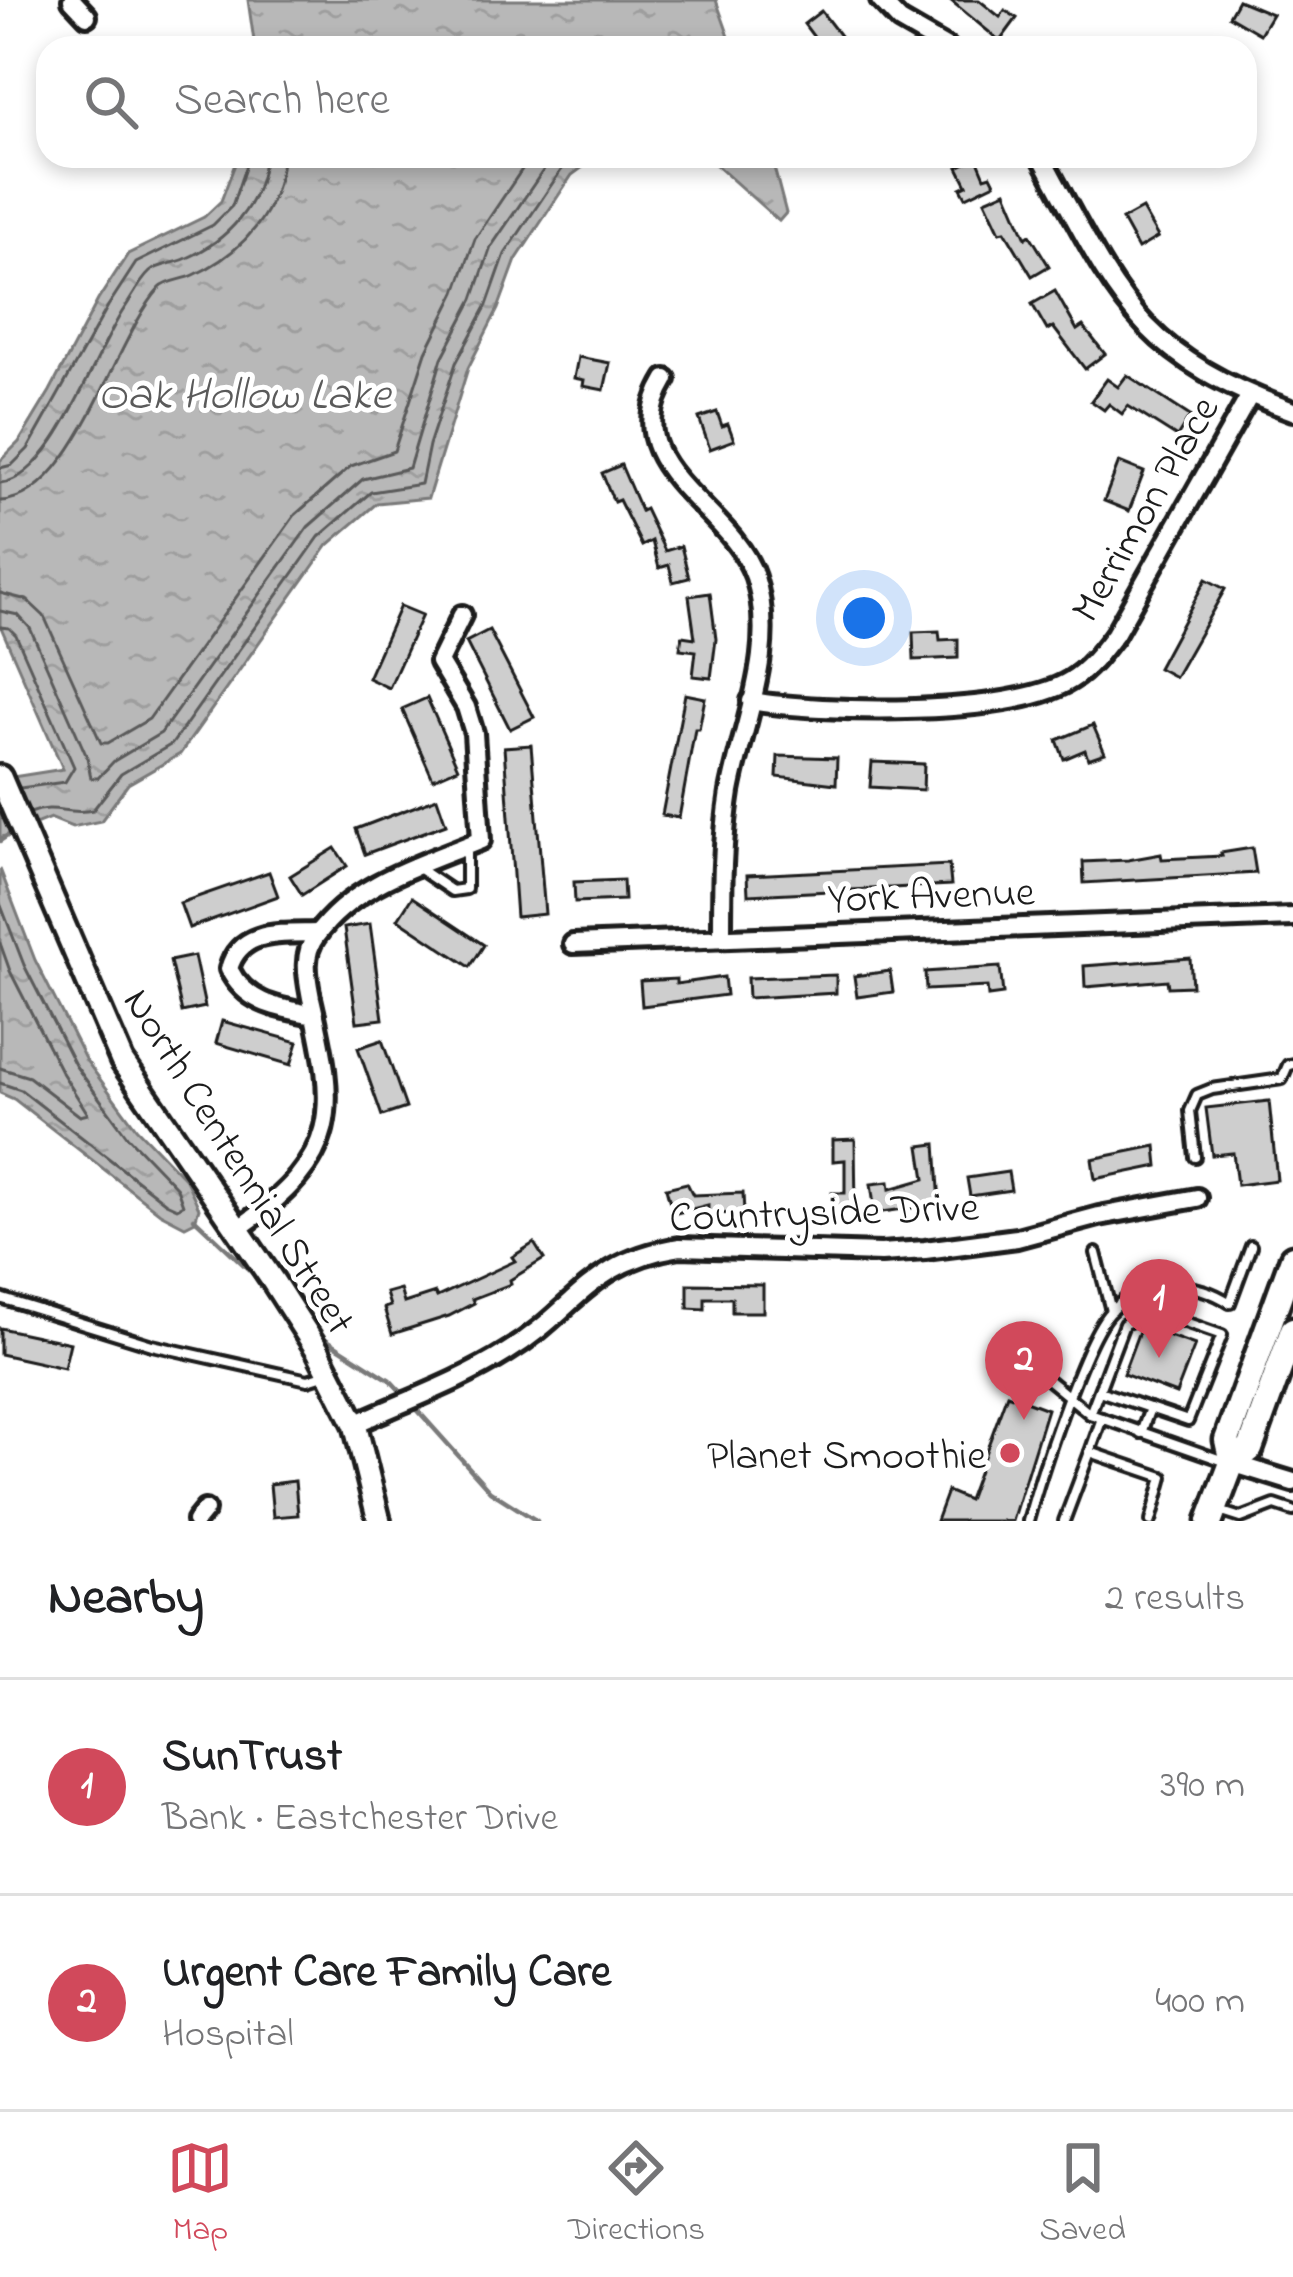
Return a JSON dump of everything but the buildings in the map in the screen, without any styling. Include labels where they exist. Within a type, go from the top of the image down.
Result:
[{"type":"main road","points":[[1232,1463],[1227,1441],[1293,1258]]},
{"type":"main road","points":[[1212,1515],[1232,1463],[1250,1449],[1293,1330]]},
{"type":"street","points":[[72,0],[87,16]]},
{"type":"street","points":[[880,0],[900,21],[926,36]]},
{"type":"street","points":[[1048,168],[1106,275],[1139,321],[1180,358],[1250,395],[1293,411]]},
{"type":"street","points":[[666,379],[652,409],[660,456],[685,491],[727,528],[754,577],[764,637],[723,836],[722,938]]},
{"type":"street","name":"Merrimon Place","points":[[751,701],[831,710],[995,703],[1050,691],[1073,680],[1115,634],[1250,395]]},
{"type":"street","points":[[238,1228],[289,1187],[323,1132],[330,1091],[305,970],[318,934],[354,897],[481,841],[474,733],[466,707],[439,662],[462,615]]},
{"type":"street","name":"North Centennial Street","points":[[0,777],[122,1061],[238,1228],[329,1373],[355,1424],[379,1521]]},
{"type":"street","name":"York Avenue","points":[[573,944],[1293,916]]},
{"type":"street","points":[[315,1015],[259,1000],[238,988],[229,969],[233,952],[252,938],[318,934]]},
{"type":"street","name":"Countryside Drive","points":[[355,1424],[484,1366],[532,1335],[600,1275],[649,1252],[680,1247],[925,1250],[1017,1238],[1099,1216],[1197,1198]]},
{"type":"street","points":[[1232,1463],[1293,1482]]},
{"type":"lane","points":[[417,867],[452,891],[466,889],[466,847]]},
{"type":"lane","points":[[1195,1157],[1190,1111],[1197,1095],[1282,1079],[1293,1064],[1293,1074]]},
{"type":"lane","points":[[1028,1521],[1070,1400],[1101,1324],[1111,1311],[1129,1299],[1168,1286],[1189,1287],[1230,1303],[1251,1246]]},
{"type":"lane","points":[[1096,1253],[1111,1311]]},
{"type":"lane","points":[[0,1298],[152,1345],[308,1380],[329,1373]]},
{"type":"lane","points":[[1090,1414],[1124,1324],[1156,1312],[1222,1335],[1188,1421],[1099,1391]]},
{"type":"lane","points":[[1268,1400],[1293,1354]]},
{"type":"lane","points":[[1013,1374],[1046,1378],[1090,1414],[1232,1463]]},
{"type":"lane","points":[[1141,1433],[1150,1408]]},
{"type":"lane","points":[[1064,1521],[1102,1418]]},
{"type":"lane","points":[[1090,1451],[1162,1477],[1150,1521]]},
{"type":"lane","points":[[1212,1515],[1257,1516],[1275,1504],[1293,1511]]},
{"type":"water","points":[[248,0],[716,0],[729,36],[253,36]]},
{"type":"water","name":"Oak Hollow Lake","points":[[233,168],[582,168],[572,175],[516,260],[468,368],[428,498],[377,503],[328,545],[180,754],[128,784],[101,821],[72,827],[50,818],[0,838],[0,779],[63,769],[0,625],[0,461],[19,442],[128,254],[204,217],[221,201]]},
{"type":"water","points":[[719,168],[774,168],[786,213],[779,221]]},
{"type":"water","points":[[0,869],[35,960],[85,1059],[136,1128],[186,1180],[199,1208],[195,1221],[185,1226],[160,1213],[0,1093]]},
{"type":"waterway","points":[[0,841],[15,831]]},
{"type":"waterway","points":[[194,1218],[260,1280]]},
{"type":"waterway","points":[[316,1333],[390,1380],[404,1395]]},
{"type":"waterway","points":[[412,1404],[490,1491],[537,1521]]},
{"type":"place","name":"SunTrust","points":[[1159,1358]]},
{"type":"place","name":"Urgent Care Family Care","points":[[1024,1420]]},
{"type":"place","name":"Planet Smoothie","points":[[1010,1453]]}]
